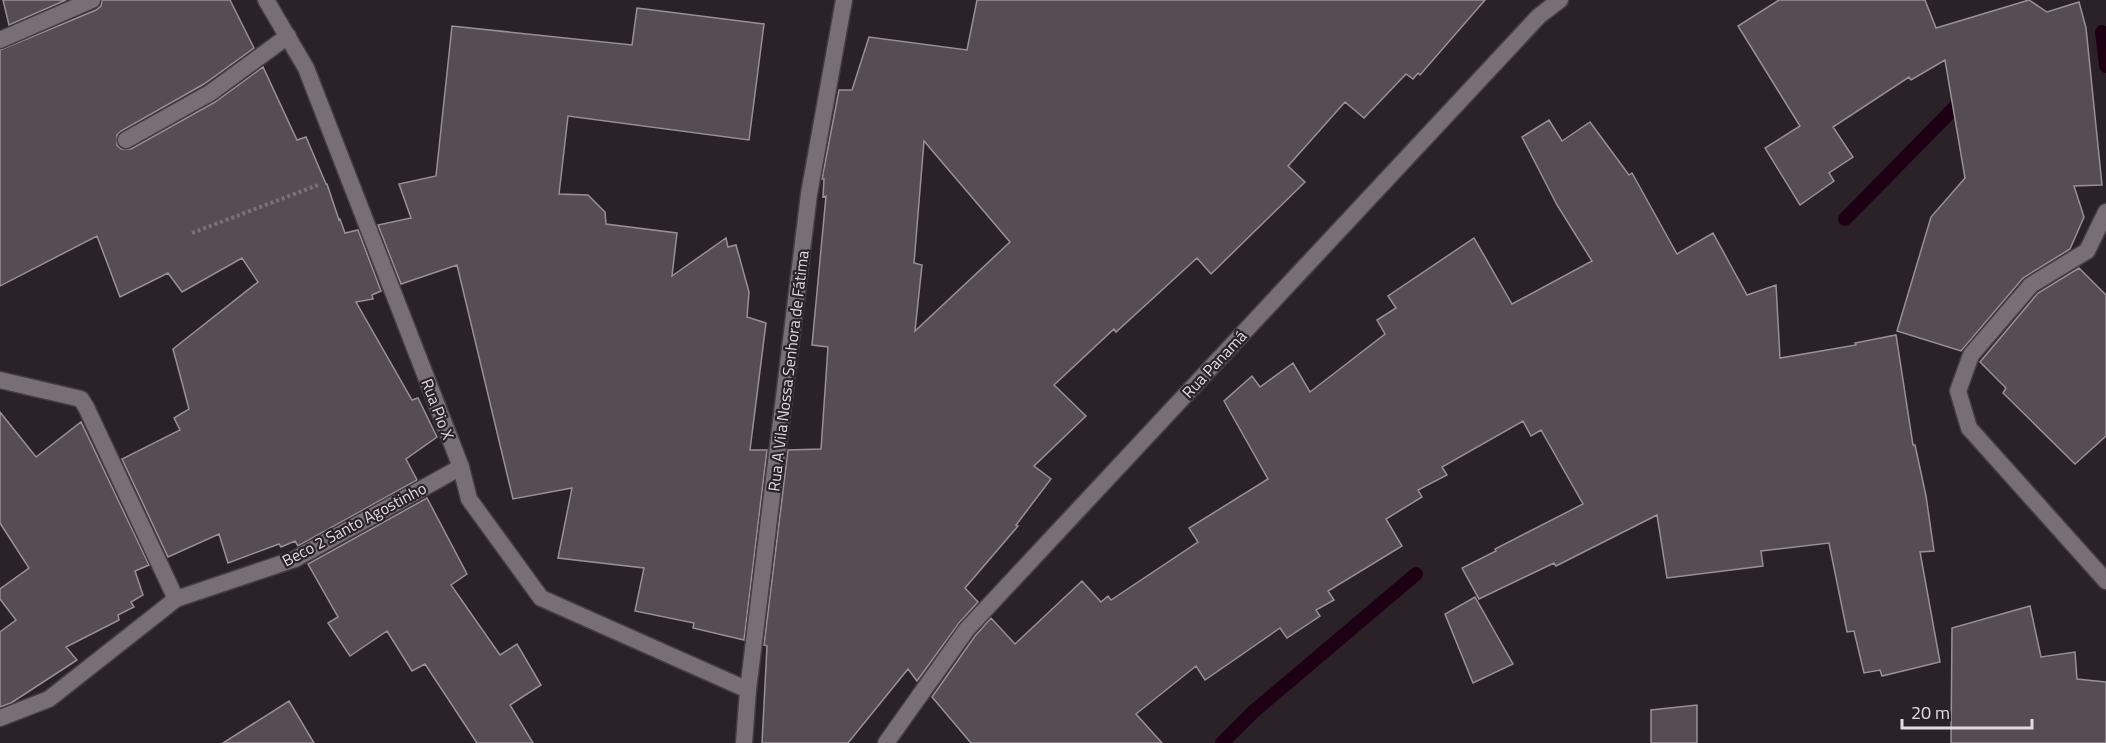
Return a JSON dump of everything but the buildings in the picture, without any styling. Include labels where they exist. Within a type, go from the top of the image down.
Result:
[{"type":"street","points":[[0,40],[92,0]]},
{"type":"street","name":"Rua Pio X","points":[[266,0],[306,68],[460,467],[469,499],[541,597],[748,690]]},
{"type":"street","name":"Rua A Vila Nossa Senhora de Fátima","points":[[744,743],[748,690],[809,194],[844,0]]},
{"type":"street","name":"Rua Panamá","points":[[886,743],[967,629],[1539,16],[1560,0]]},
{"type":"street","points":[[126,140],[210,93],[288,36]]},
{"type":"street","points":[[2106,212],[2087,251],[2031,285],[1971,355],[1958,391],[1969,428],[2106,581]]},
{"type":"street","points":[[0,380],[81,399],[176,598]]},
{"type":"street","name":"Beco 2 Santo Agostinho","points":[[0,718],[49,699],[176,598],[295,559],[460,467]]},
{"type":"path","points":[[192,233],[347,175]]},
{"type":"waterway","points":[[2102,32],[2106,66]]},
{"type":"waterway","points":[[1845,219],[1962,100]]},
{"type":"waterway","points":[[1222,743],[1253,712],[1416,574]]}]
